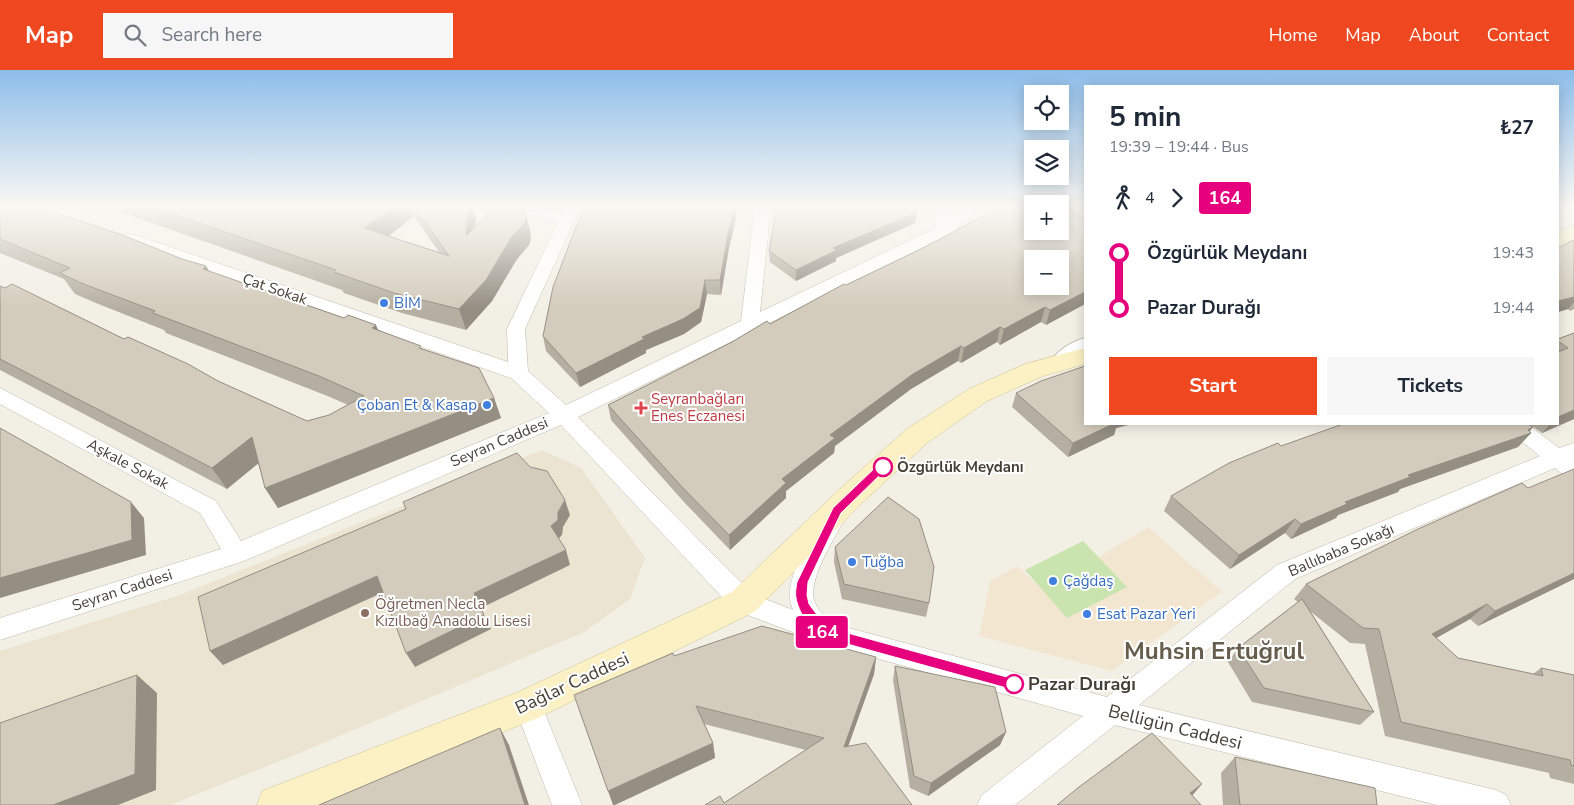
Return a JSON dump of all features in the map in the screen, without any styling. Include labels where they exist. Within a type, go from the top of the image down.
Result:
[{"type":"main road","name":"Bağlar Caddesi","points":[[276,805],[528,705],[743,602],[916,436],[978,396],[1010,380],[1078,354]]},
{"type":"street","name":"Çat Sokak","points":[[132,240],[518,372]]},
{"type":"street","points":[[557,240],[516,329],[518,372],[564,415],[743,602]]},
{"type":"street","points":[[750,323],[759,240]]},
{"type":"street","name":"Seyran Caddesi","points":[[0,629],[236,554],[564,415],[923,240]]},
{"type":"street","name":"Aşkale Sokak","points":[[0,395],[208,507],[236,554]]},
{"type":"street","points":[[1515,425],[1568,460]]},
{"type":"street","name":"Ballıbaba Sokağı","points":[[992,805],[1286,572],[1568,460]]},
{"type":"street","name":"Bağlar Caddesi","points":[[822,632],[803,605],[801,595],[802,582],[837,511]]},
{"type":"street","name":"Belligün Caddesi","points":[[743,602],[822,632],[1111,711],[1496,805]]},
{"type":"street","points":[[528,705],[567,805]]},
{"type":"shaded area","name":"Öğretmen Necla Kızılbağ Anadolu Lisesi","points":[[542,450],[581,468],[645,558],[630,599],[584,632],[295,755],[170,805],[0,805],[0,651],[180,595]]},
{"type":"shaded area","name":"Esat Pazar Yeri","points":[[1148,527],[1222,592],[1112,671],[979,636],[990,581],[1017,566],[1044,591]]},
{"type":"green space","points":[[1083,541],[1127,587],[1067,618],[1025,570]]},
{"type":"building","points":[[3,240],[136,240],[182,259],[206,266],[203,269],[344,318],[348,315],[376,325],[372,328],[421,346],[419,348],[479,368],[494,398],[265,488],[252,437],[212,468],[0,359],[0,286],[5,288],[12,284],[124,339],[128,337],[188,364],[218,381],[307,421],[329,415],[364,396],[319,376],[153,313],[155,311],[60,273],[70,268]]},
{"type":"building","points":[[249,240],[401,240],[449,256],[438,240],[510,240],[486,280],[459,309],[394,293],[334,272],[336,270]]},
{"type":"building","points":[[571,240],[727,240],[720,280],[705,280],[700,308],[683,319],[642,337],[644,339],[576,373],[543,336],[553,287]]},
{"type":"building","points":[[771,240],[851,240],[833,248],[837,250],[796,270],[769,251]]},
{"type":"building","points":[[937,240],[1084,240],[1084,293],[1050,310],[1045,307],[1004,329],[1000,327],[964,348],[961,346],[913,374],[830,435],[835,438],[782,479],[786,483],[729,535],[682,487],[608,405],[732,342],[767,321],[770,324],[844,284],[846,285]]},
{"type":"building","points":[[1574,240],[1574,297],[1559,301],[1559,248]]},
{"type":"building","points":[[1574,333],[1574,410],[1559,417],[1559,352],[1568,348],[1559,342],[1559,339]]},
{"type":"building","points":[[1084,366],[1084,425],[1111,425],[1073,443],[1016,393],[1041,381]]},
{"type":"building","points":[[1340,425],[1530,425],[1533,427],[1528,430],[1531,433],[1408,475],[1410,477],[1345,502],[1347,504],[1301,524],[1295,519],[1239,555],[1171,496],[1229,463],[1278,443],[1281,446]]},
{"type":"building","points":[[0,428],[131,502],[132,540],[0,578]]},
{"type":"building","name":"Öğretmen Necla Kızılbağ Anadolu Lisesi","points":[[517,453],[530,467],[547,471],[565,500],[558,512],[558,520],[551,526],[566,550],[474,593],[484,615],[406,653],[377,576],[210,651],[198,597],[406,509],[403,502]]},
{"type":"building","points":[[1574,469],[1574,573],[1495,611],[1487,604],[1432,634],[1458,658],[1543,676],[1541,668],[1574,675],[1574,766],[1571,765],[1570,760],[1401,722],[1379,629],[1363,628],[1306,584],[1418,529],[1522,483],[1528,488]]},
{"type":"building","points":[[888,497],[919,519],[934,567],[929,603],[844,584],[835,547]]},
{"type":"building","points":[[1302,599],[1374,712],[1264,688],[1238,648]]},
{"type":"building","points":[[762,626],[876,657],[844,747],[866,743],[912,805],[705,805],[720,796],[724,803],[824,738],[696,706],[713,743],[608,791],[574,695],[673,653],[674,656]]},
{"type":"building","points":[[895,666],[995,687],[1006,732],[931,783],[914,776]]},
{"type":"building","points":[[137,675],[135,774],[53,805],[0,805],[0,723]]},
{"type":"building","points":[[500,728],[525,805],[319,805]]},
{"type":"building","points":[[1152,733],[1202,784],[1190,793],[1201,805],[1057,805],[1079,787]]},
{"type":"building","points":[[1235,757],[1375,788],[1377,805],[1240,805]]},
{"type":"bus line","name":"164","points":[[883,467],[837,511],[802,582],[801,595],[803,605],[809,616],[822,632],[1014,684]]},
{"type":"place","name":"BİM","points":[[384,303]]},
{"type":"place","name":"Çoban Et & Kasap","points":[[487,405]]},
{"type":"place","name":"Seyranbağları Enes Eczanesi","points":[[641,408]]},
{"type":"place","name":"Özgürlük Meydanı","points":[[883,467]]},
{"type":"place","name":"Tuğba","points":[[852,562]]},
{"type":"place","name":"Çağdaş","points":[[1053,581]]},
{"type":"place","name":"Öğretmen Necla Kızılbağ Anadolu Lisesi","points":[[365,613]]},
{"type":"place","name":"Esat Pazar Yeri","points":[[1087,614]]},
{"type":"place","name":"Pazar Durağı","points":[[1014,684]]},
{"type":"district","name":"Muhsin Ertuğrul","points":[[1214,651]]}]
